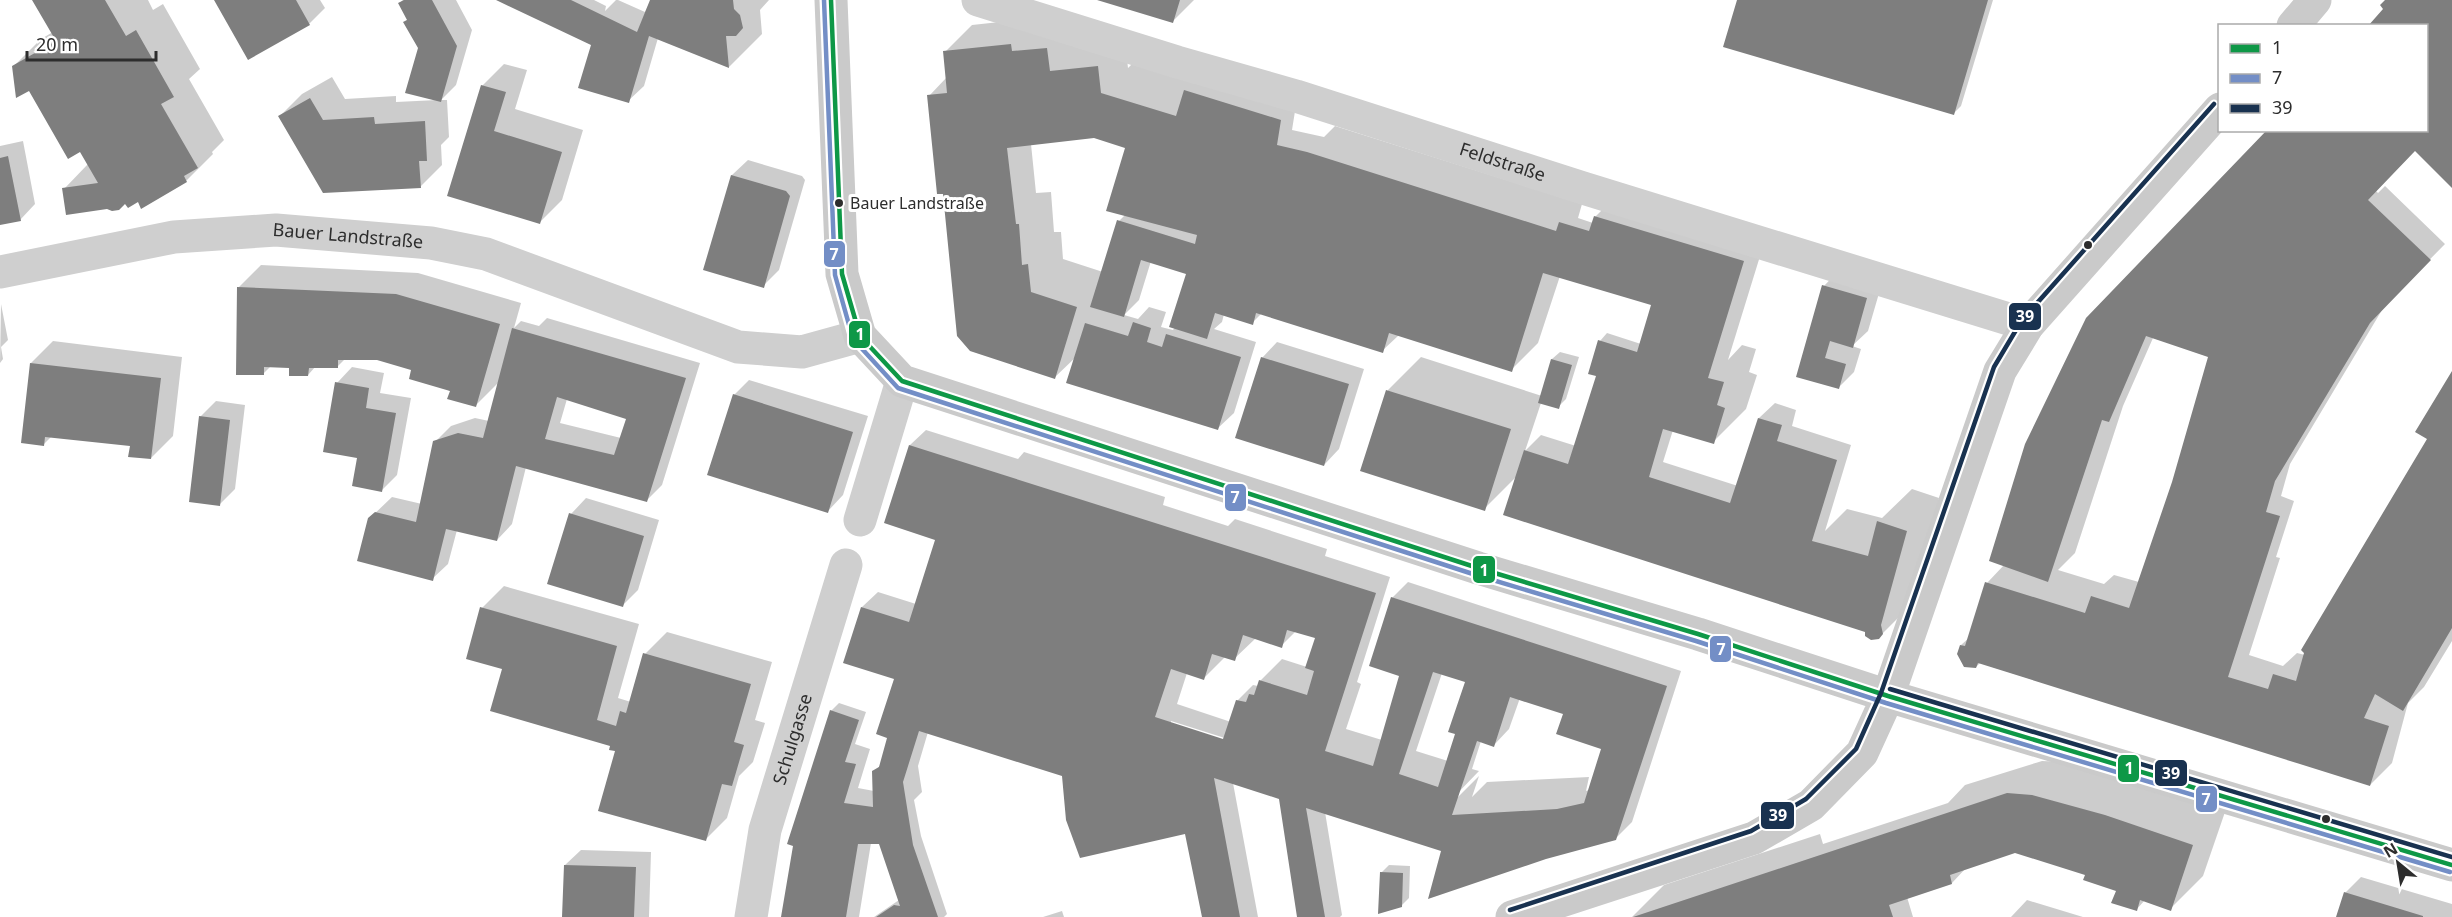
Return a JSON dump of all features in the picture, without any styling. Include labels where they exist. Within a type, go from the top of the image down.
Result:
[{"type":"street","points":[[831,0],[842,274],[860,336],[902,381],[1478,568],[1698,634],[1888,696],[2452,866]]},
{"type":"street","name":"Feldstraße","points":[[978,0],[1176,62],[1296,96],[1582,188],[2028,325]]},
{"type":"street","points":[[2295,24],[2315,0]]},
{"type":"street","points":[[1512,917],[1754,838],[1811,805],[1862,753],[1888,696],[2000,370],[2028,325],[2218,111]]},
{"type":"street","name":"Bauer Landstraße","points":[[0,272],[174,237],[276,230],[431,243],[486,254],[738,347],[802,352],[860,336]]},
{"type":"street","points":[[860,520],[902,381]]},
{"type":"street","name":"Schulgasse","points":[[751,917],[765,830],[846,565]]},
{"type":"building","points":[[32,0],[105,0],[126,36],[136,30],[174,97],[161,104],[198,168],[184,176],[187,182],[141,209],[138,202],[128,208],[125,204],[119,210],[107,209],[66,215],[62,188],[98,183],[80,152],[68,159],[29,91],[16,98],[12,66],[56,41]]},
{"type":"building","points":[[214,0],[296,0],[310,25],[248,60]]},
{"type":"building","points":[[404,0],[432,0],[457,46],[441,102],[405,93],[418,48],[403,22],[407,20],[398,3]]},
{"type":"building","points":[[496,0],[571,0],[637,32],[650,0],[733,0],[734,9],[740,15],[743,28],[736,36],[726,36],[729,68],[649,36],[629,103],[578,88],[591,45]]},
{"type":"building","points":[[1097,0],[1180,0],[1173,23]]},
{"type":"building","points":[[1737,0],[1988,0],[1954,115],[1723,47]]},
{"type":"building","points":[[2385,0],[2452,0],[2452,188],[2415,151],[2368,200],[2431,260],[2370,323],[2275,481],[2266,512],[2280,516],[2228,677],[2268,689],[2273,674],[2296,681],[2304,653],[2301,650],[2427,439],[2415,432],[2452,371],[2452,628],[2403,711],[2375,694],[2364,718],[2389,726],[2370,786],[1978,663],[1976,668],[1964,667],[1957,654],[1960,645],[1965,646],[1985,582],[2085,613],[2091,596],[2129,608],[2172,482],[2208,357],[2146,336],[2109,422],[2102,420],[2048,582],[1989,561],[2025,444],[2086,318],[2265,132],[2428,132],[2428,24],[2370,24],[2383,9],[2380,5]]},
{"type":"building","points":[[1011,44],[1012,51],[1047,48],[1050,71],[1098,66],[1101,93],[1176,116],[1184,90],[1281,120],[1277,145],[1307,152],[1556,231],[1559,222],[1589,231],[1594,216],[1744,261],[1708,378],[1724,382],[1717,405],[1725,408],[1714,444],[1663,429],[1649,477],[1730,503],[1758,418],[1782,425],[1777,441],[1837,460],[1812,541],[1868,556],[1877,521],[1907,531],[1881,625],[1883,634],[1879,639],[1871,640],[1865,636],[1865,632],[1503,515],[1524,450],[1568,464],[1596,376],[1588,374],[1598,340],[1637,352],[1651,305],[1543,273],[1512,372],[1389,333],[1383,353],[1256,313],[1253,325],[1215,313],[1207,339],[1169,327],[1186,274],[1141,260],[1124,317],[1090,307],[1117,220],[1195,244],[1197,235],[1106,211],[1125,148],[1094,138],[1007,148],[1016,224],[1019,224],[1022,265],[1028,264],[1031,292],[1077,307],[1055,379],[970,351],[957,336],[943,194],[937,194],[927,95],[947,93],[943,51]]},
{"type":"building","points":[[481,85],[506,92],[494,131],[562,152],[540,224],[447,196]]},
{"type":"building","points":[[310,98],[323,120],[374,117],[375,124],[425,121],[427,161],[419,161],[421,188],[323,193],[278,116]]},
{"type":"building","points":[[8,156],[21,221],[0,225],[0,158]]},
{"type":"building","points":[[731,175],[786,191],[790,196],[764,288],[703,270]]},
{"type":"building","points":[[1822,285],[1867,298],[1853,348],[1830,341],[1825,358],[1846,364],[1839,389],[1796,377]]},
{"type":"building","points":[[237,287],[396,294],[500,324],[476,407],[447,399],[450,391],[409,379],[411,370],[377,360],[338,360],[338,368],[309,368],[308,376],[289,376],[289,368],[264,367],[264,375],[236,375]]},
{"type":"building","points":[[1133,322],[1151,328],[1147,342],[1162,347],[1166,334],[1241,357],[1218,430],[1066,383],[1085,323],[1128,336]]},
{"type":"building","points":[[512,328],[686,378],[647,502],[516,466],[497,541],[446,529],[433,581],[357,561],[368,518],[375,512],[416,522],[433,441],[458,433],[483,438]],"holes":[[[557,397],[626,419],[614,455],[545,439]]]},
{"type":"building","points":[[1261,357],[1349,384],[1324,466],[1235,438]]},
{"type":"building","points":[[1551,359],[1572,365],[1559,409],[1538,403]]},
{"type":"building","points":[[30,363],[161,378],[151,459],[128,457],[130,446],[45,437],[44,446],[21,443]]},
{"type":"building","points":[[335,382],[369,388],[366,408],[396,413],[382,492],[352,486],[357,458],[323,452]]},
{"type":"building","points":[[1386,390],[1511,429],[1485,511],[1360,471]]},
{"type":"building","points":[[733,394],[853,432],[828,513],[707,475]]},
{"type":"building","points":[[199,416],[230,420],[220,506],[189,502]]},
{"type":"building","points":[[909,445],[1376,593],[1325,751],[1373,766],[1399,676],[1369,666],[1391,597],[1667,686],[1616,840],[1546,859],[1428,899],[1441,851],[1306,808],[1325,917],[1297,917],[1279,799],[1214,778],[1240,917],[1202,917],[1185,834],[1080,858],[1066,820],[1062,776],[919,731],[903,782],[913,845],[938,917],[876,917],[894,905],[900,906],[879,844],[858,844],[846,917],[781,917],[793,846],[787,844],[830,710],[859,720],[845,762],[856,764],[844,803],[873,807],[872,771],[879,767],[887,738],[876,734],[894,679],[843,663],[861,607],[909,622],[935,540],[884,523]],"holes":[[[1287,630],[1315,638],[1305,668],[1314,671],[1307,695],[1259,680],[1254,695],[1249,694],[1246,702],[1236,700],[1223,739],[1155,717],[1171,669],[1204,680],[1212,654],[1235,661],[1243,635],[1282,648]],[[1433,672],[1465,682],[1448,732],[1455,734],[1438,787],[1399,774]],[[1510,697],[1563,714],[1556,734],[1601,749],[1584,803],[1557,809],[1452,815],[1477,741],[1494,747]]]},
{"type":"building","points":[[569,513],[644,536],[623,607],[547,584]]},
{"type":"building","points":[[480,607],[617,646],[597,720],[616,726],[620,711],[626,713],[643,653],[751,684],[734,742],[744,745],[732,786],[722,784],[706,841],[598,811],[615,751],[609,750],[610,746],[490,711],[502,669],[466,659]]},
{"type":"building","points":[[2007,793],[2032,795],[2105,815],[2193,845],[2171,911],[2140,900],[2137,911],[2111,903],[2116,891],[2083,880],[2085,875],[2015,853],[1950,875],[1952,884],[1889,905],[1893,917],[1633,917]]},
{"type":"building","points":[[564,865],[636,867],[634,917],[562,917]]},
{"type":"building","points":[[1380,872],[1403,873],[1402,907],[1378,914]]},
{"type":"building","points":[[2344,892],[2423,916],[2423,917],[2336,917]]},
{"type":"transit line","name":"7","points":[[824,0],[835,275],[853,339],[898,388],[1476,575],[1696,641],[1886,703],[2450,872]]},
{"type":"transit line","name":"1","points":[[831,0],[842,274],[860,336],[902,381],[1478,568],[1698,634],[1888,696],[2452,865]]},
{"type":"transit line","name":"39","points":[[1510,910],[1751,831],[1806,799],[1856,749],[1881,693],[1994,367],[2022,320],[2214,104]]},
{"type":"transit line","name":"39","points":[[1890,689],[2452,857]]},
{"type":"place","name":"Bauer Landstraße","points":[[839,203]]}]
